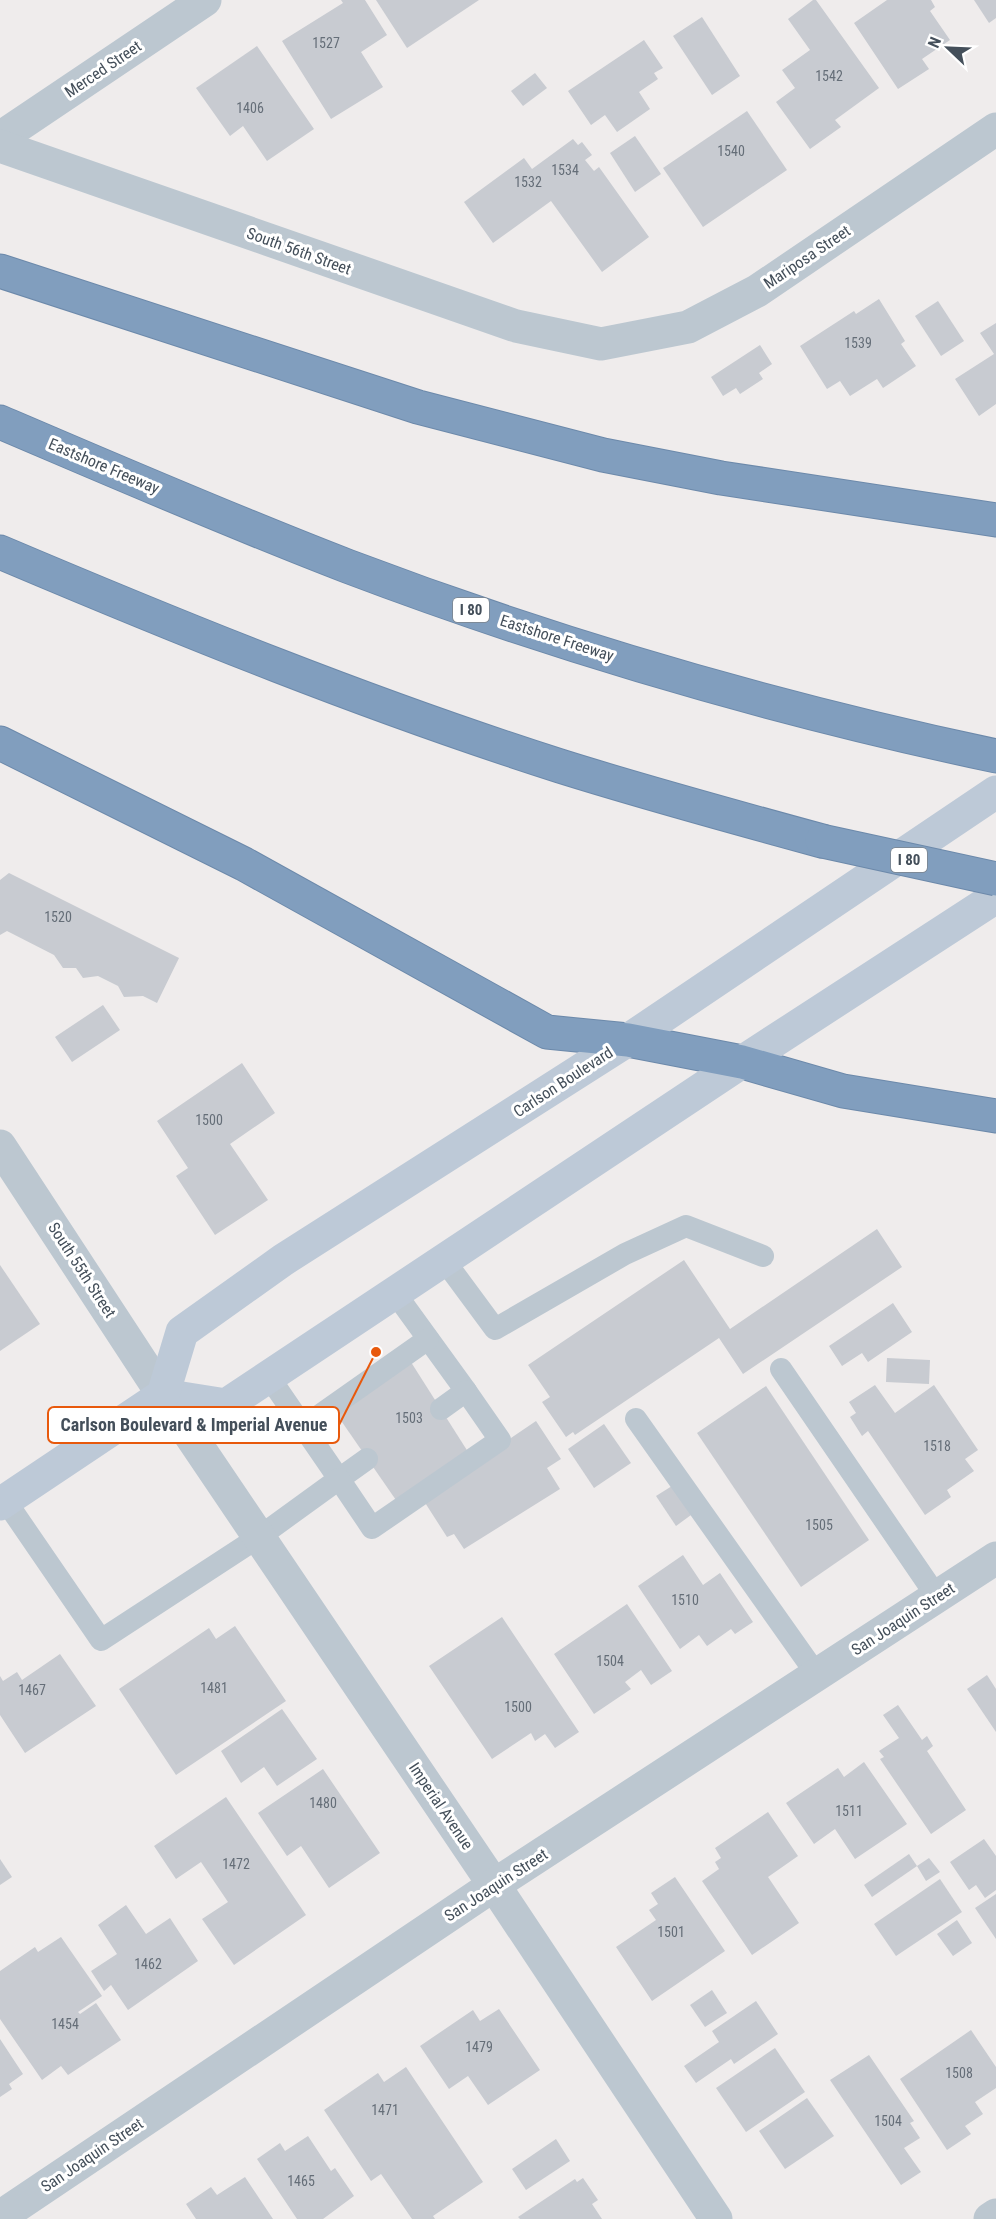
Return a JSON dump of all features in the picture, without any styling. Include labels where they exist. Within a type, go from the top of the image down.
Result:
[{"type":"highway","points":[[0,271],[418,407],[581,449],[721,478],[996,520]]},
{"type":"highway","name":"Eastshore Freeway","points":[[0,422],[346,565],[533,631],[746,696],[996,756]]},
{"type":"highway","name":"I 80","points":[[0,552],[259,659],[459,732],[663,797],[822,841],[996,879]]},
{"type":"highway","points":[[0,743],[244,864],[547,1032],[628,1040],[742,1062],[843,1091],[996,1116]]},
{"type":"main road","name":"Carlson Boulevard","points":[[163,1395],[182,1332],[283,1260],[628,1040],[996,792]]},
{"type":"main road","points":[[2,1502],[163,1395],[226,1405],[742,1062],[996,897]]},
{"type":"street","name":"Merced Street","points":[[0,138],[205,0]]},
{"type":"street","name":"Mariposa Street","points":[[601,344],[688,327],[757,291],[996,129]]},
{"type":"street","name":"South 56th Street","points":[[0,146],[516,326],[601,344]]},
{"type":"street","name":"South 55th Street","points":[[0,1146],[163,1395]]},
{"type":"street","name":"Imperial Avenue","points":[[163,1395],[716,2219]]},
{"type":"street","name":"San Joaquin Street","points":[[0,2217],[494,1885],[996,1558]]},
{"type":"street","points":[[990,2219],[996,2215]]},
{"type":"lane","points":[[444,1260],[495,1329],[625,1254],[686,1226],[763,1256]]},
{"type":"lane","points":[[269,1377],[372,1528],[500,1440],[395,1293]]},
{"type":"lane","points":[[303,1427],[428,1339]]},
{"type":"lane","points":[[781,1369],[937,1597]]},
{"type":"lane","points":[[441,1409],[466,1391]]},
{"type":"lane","points":[[636,1419],[817,1675]]},
{"type":"lane","points":[[2,1502],[101,1640],[259,1537],[367,1459]]},
{"type":"building","points":[[341,0],[365,0],[387,35],[361,52],[383,87],[331,119],[282,41],[343,3]]},
{"type":"building","points":[[376,0],[479,0],[407,48]]},
{"type":"building","points":[[816,0],[879,88],[835,120],[841,127],[810,149],[776,102],[795,88],[782,70],[810,50],[788,19]]},
{"type":"building","points":[[887,0],[931,0],[935,7],[930,11],[950,40],[922,59],[929,69],[898,89],[854,23]]},
{"type":"building","points":[[974,0],[996,0],[996,18],[989,23]]},
{"type":"building","points":[[702,17],[740,76],[712,95],[673,36]]},
{"type":"building","points":[[644,40],[663,68],[654,73],[658,79],[639,92],[650,109],[617,132],[605,115],[591,125],[568,91]]},
{"type":"building","points":[[257,46],[314,129],[267,161],[243,126],[230,136],[196,88]]},
{"type":"building","points":[[535,73],[547,88],[523,106],[511,91]]},
{"type":"building","points":[[747,111],[787,170],[703,227],[663,168]]},
{"type":"building","points":[[635,136],[661,174],[635,192],[610,153]]},
{"type":"building","points":[[573,139],[578,145],[582,142],[592,155],[585,160],[594,171],[599,167],[649,237],[602,272],[551,201],[493,243],[464,202],[524,158],[532,169]]},
{"type":"building","points":[[879,299],[905,341],[901,344],[916,366],[883,388],[877,379],[850,396],[840,381],[827,389],[800,346],[854,311],[856,314]]},
{"type":"building","points":[[938,301],[964,341],[941,356],[915,316]]},
{"type":"building","points":[[996,323],[996,404],[979,416],[955,379],[994,354],[980,333]]},
{"type":"building","points":[[760,345],[772,364],[759,373],[763,379],[740,394],[736,388],[723,396],[711,377]]},
{"type":"building","points":[[9,873],[179,958],[157,1003],[143,996],[124,997],[118,986],[98,976],[83,978],[76,968],[63,968],[54,955],[7,931],[0,935],[0,880]]},
{"type":"building","points":[[103,1005],[120,1030],[72,1062],[55,1037]]},
{"type":"building","points":[[242,1063],[275,1113],[230,1144],[268,1200],[215,1235],[176,1176],[188,1168],[157,1121]]},
{"type":"building","points":[[877,1229],[902,1267],[743,1374],[719,1338],[575,1435],[573,1432],[566,1437],[542,1402],[550,1397],[528,1365],[684,1260],[730,1329]]},
{"type":"building","points":[[0,1265],[40,1324],[0,1351]]},
{"type":"building","points":[[893,1303],[912,1332],[868,1362],[862,1353],[842,1366],[829,1346]]},
{"type":"building","points":[[887,1358],[930,1360],[929,1384],[886,1382]]},
{"type":"building","points":[[409,1359],[470,1455],[398,1503],[333,1409]]},
{"type":"building","points":[[875,1385],[895,1413],[934,1385],[978,1450],[965,1459],[974,1471],[947,1490],[951,1497],[925,1515],[868,1431],[862,1436],[850,1417],[856,1413],[849,1402]]},
{"type":"building","points":[[766,1386],[869,1540],[801,1587],[697,1433]]},
{"type":"building","points":[[536,1421],[561,1459],[547,1468],[560,1489],[464,1549],[454,1534],[447,1537],[422,1498]]},
{"type":"building","points":[[604,1424],[631,1463],[594,1488],[568,1449]]},
{"type":"building","points":[[672,1486],[691,1515],[676,1526],[656,1496]]},
{"type":"building","points":[[683,1555],[703,1585],[720,1573],[753,1622],[735,1634],[731,1629],[707,1646],[699,1635],[680,1649],[638,1586]]},
{"type":"building","points":[[627,1604],[672,1671],[651,1685],[641,1670],[625,1682],[631,1689],[594,1714],[554,1654]]},
{"type":"building","points":[[502,1617],[579,1732],[555,1748],[545,1734],[535,1741],[531,1733],[492,1759],[429,1666]]},
{"type":"building","points":[[235,1626],[286,1701],[176,1775],[119,1689],[209,1628],[216,1639]]},
{"type":"building","points":[[60,1654],[96,1706],[25,1753],[0,1715],[0,1676],[3,1681],[17,1672],[22,1680]]},
{"type":"building","points":[[987,1675],[996,1689],[996,1732],[967,1689]]},
{"type":"building","points":[[898,1705],[922,1740],[927,1736],[933,1746],[927,1751],[966,1810],[931,1834],[880,1759],[884,1757],[879,1751],[899,1738],[883,1715]]},
{"type":"building","points":[[282,1709],[317,1759],[277,1786],[264,1767],[241,1783],[221,1751]]},
{"type":"building","points":[[864,1762],[907,1824],[855,1859],[835,1829],[814,1844],[786,1803],[838,1768],[844,1777]]},
{"type":"building","points":[[323,1769],[380,1853],[329,1888],[301,1846],[287,1856],[258,1813]]},
{"type":"building","points":[[226,1797],[306,1915],[234,1965],[202,1919],[228,1902],[201,1862],[176,1879],[154,1846]]},
{"type":"building","points":[[768,1812],[798,1856],[768,1877],[799,1923],[752,1955],[702,1881],[719,1869],[715,1862],[721,1858],[715,1848]]},
{"type":"building","points":[[984,1839],[996,1856],[996,1890],[985,1898],[976,1885],[969,1890],[950,1862]]},
{"type":"building","points":[[909,1854],[917,1866],[872,1897],[864,1885]]},
{"type":"building","points":[[929,1858],[940,1872],[926,1881],[917,1866]]},
{"type":"building","points":[[0,1859],[12,1877],[0,1885]]},
{"type":"building","points":[[675,1877],[725,1951],[652,2001],[616,1947],[656,1920],[649,1910],[658,1904],[651,1893]]},
{"type":"building","points":[[940,1879],[962,1912],[896,1956],[874,1924]]},
{"type":"building","points":[[996,1894],[996,1939],[975,1908]]},
{"type":"building","points":[[126,1905],[146,1934],[170,1918],[198,1961],[128,2010],[111,1985],[104,1991],[91,1971],[117,1954],[98,1925]]},
{"type":"building","points":[[957,1920],[972,1943],[953,1956],[937,1934]]},
{"type":"building","points":[[61,1937],[102,1996],[78,2012],[80,2014],[96,2003],[121,2040],[68,2075],[61,2066],[42,2080],[0,2019],[0,1971],[35,1947],[38,1952]]},
{"type":"building","points":[[712,1990],[727,2013],[705,2027],[690,2005]]},
{"type":"building","points":[[756,2001],[778,2034],[734,2064],[731,2059],[696,2083],[684,2066],[719,2042],[712,2031]]},
{"type":"building","points":[[499,2009],[540,2070],[488,2105],[468,2076],[449,2089],[420,2046],[473,2010],[480,2021]]},
{"type":"building","points":[[971,2030],[996,2067],[996,2088],[975,2102],[983,2114],[965,2126],[971,2134],[947,2150],[900,2079]]},
{"type":"building","points":[[0,2039],[23,2074],[9,2084],[12,2089],[0,2097]]},
{"type":"building","points":[[775,2048],[805,2092],[746,2132],[716,2088]]},
{"type":"building","points":[[869,2055],[914,2121],[910,2123],[920,2138],[904,2148],[921,2172],[901,2185],[830,2080]]},
{"type":"building","points":[[406,2067],[483,2182],[433,2216],[435,2219],[412,2219],[381,2174],[371,2181],[324,2110],[378,2073],[384,2082]]},
{"type":"building","points":[[807,2098],[834,2136],[785,2169],[759,2131]]},
{"type":"building","points":[[308,2136],[331,2171],[335,2168],[354,2196],[323,2219],[297,2219],[257,2159],[280,2143],[285,2151]]},
{"type":"building","points":[[556,2139],[570,2161],[526,2190],[512,2169]]},
{"type":"building","points":[[245,2177],[273,2219],[196,2219],[186,2204],[211,2187],[217,2195]]},
{"type":"building","points":[[583,2178],[598,2200],[592,2204],[602,2219],[520,2219],[518,2217],[575,2179],[577,2182]]},
{"type":"place","name":"Carlson Boulevard & Imperial Avenue","points":[[376,1352]]}]
